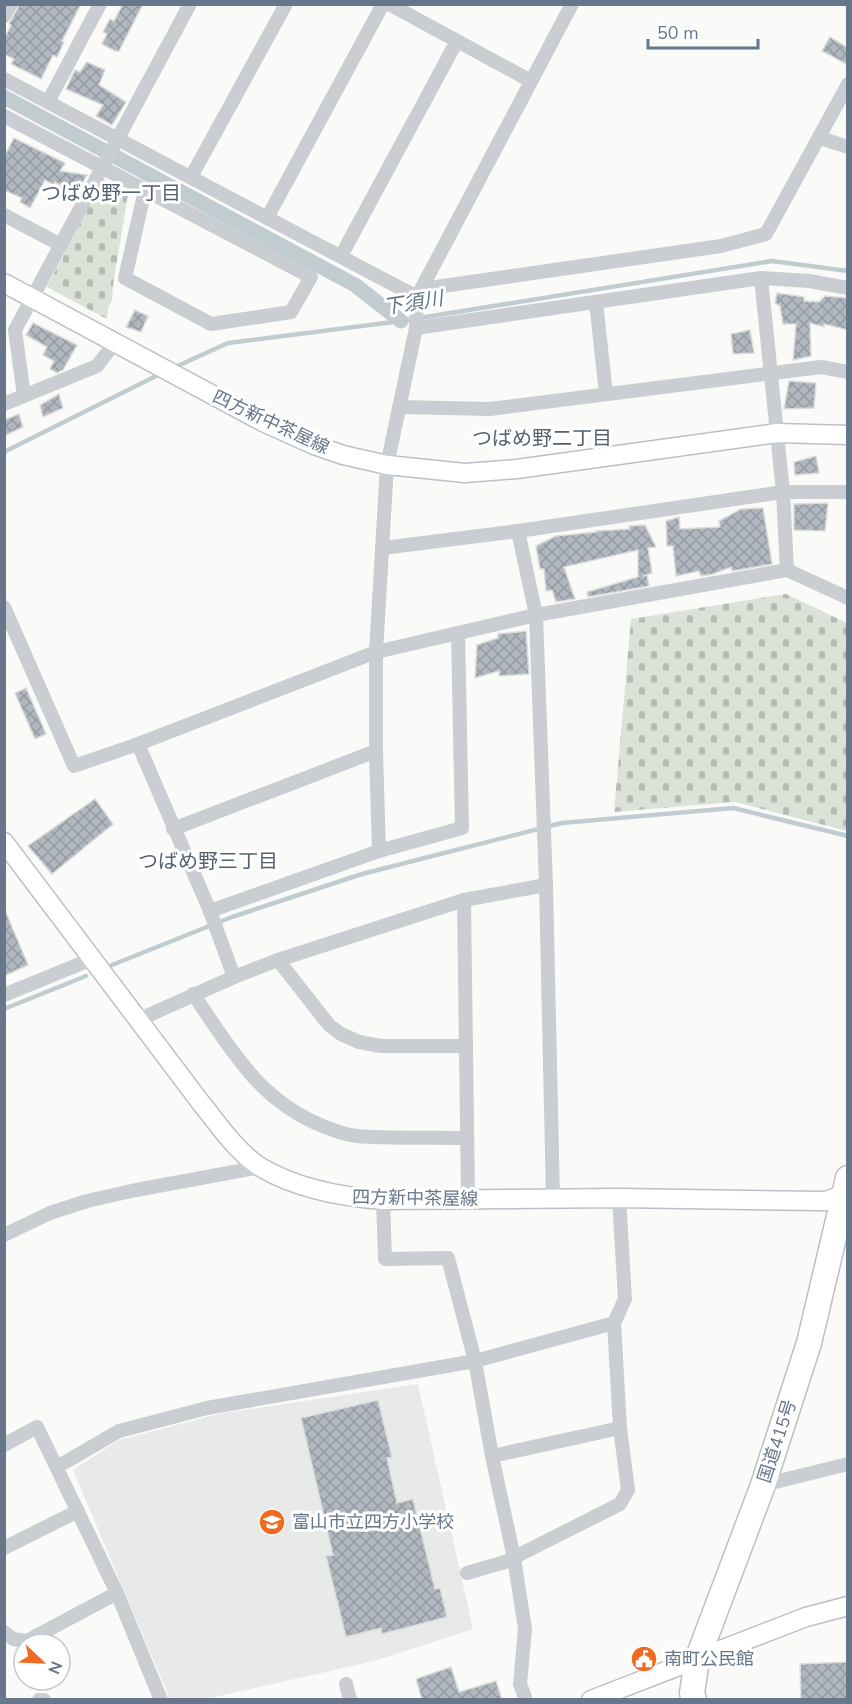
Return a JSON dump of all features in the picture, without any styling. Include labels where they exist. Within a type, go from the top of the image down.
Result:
[{"type":"highway","name":"国道415号","points":[[694,1700],[692,1694],[697,1660],[764,1485],[809,1343],[846,1188]]},
{"type":"main road","name":"四方新中茶屋線","points":[[4,283],[263,422],[314,445],[343,455],[387,465],[465,473],[517,470],[777,434],[848,435]]},
{"type":"main road","name":"四方新中茶屋線","points":[[4,842],[233,1143],[261,1167],[306,1187],[344,1197],[383,1200],[619,1198],[820,1201],[846,1188]]},
{"type":"main road","points":[[591,1700],[806,1617],[848,1606]]},
{"type":"street","points":[[4,16],[11,4]]},
{"type":"street","points":[[48,102],[100,4]]},
{"type":"street","points":[[24,396],[15,330],[190,4]]},
{"type":"street","points":[[191,177],[286,4]]},
{"type":"street","points":[[267,218],[383,4]]},
{"type":"street","points":[[389,4],[531,81]]},
{"type":"street","points":[[379,851],[376,652],[387,465],[416,328],[417,297],[572,4]]},
{"type":"street","points":[[341,256],[457,41]]},
{"type":"street","points":[[4,79],[417,297]]},
{"type":"street","points":[[417,297],[436,287],[721,246],[766,234],[848,84]]},
{"type":"street","points":[[4,116],[311,277],[291,312],[212,324],[125,278],[145,190]]},
{"type":"street","points":[[820,138],[848,147]]},
{"type":"street","points":[[4,214],[61,245]]},
{"type":"street","points":[[416,328],[760,278],[809,280],[848,288]]},
{"type":"street","points":[[760,278],[783,492],[787,570]]},
{"type":"street","points":[[596,302],[606,394]]},
{"type":"street","points":[[4,404],[97,366],[114,344]]},
{"type":"street","points":[[399,407],[490,409],[771,372],[821,367],[848,372]]},
{"type":"street","points":[[383,548],[518,531],[783,492],[848,492]]},
{"type":"street","points":[[518,531],[536,615],[546,885],[553,1198]]},
{"type":"street","points":[[4,606],[74,766],[138,744],[376,652],[536,615],[787,570],[848,598]]},
{"type":"street","points":[[210,911],[379,851],[462,828],[458,633]]},
{"type":"street","points":[[138,744],[210,911],[234,977]]},
{"type":"street","points":[[173,829],[376,751]]},
{"type":"street","points":[[138,1020],[193,994],[278,960],[464,900],[546,885]]},
{"type":"street","points":[[464,900],[468,1200]]},
{"type":"street","points":[[4,995],[92,959]]},
{"type":"street","points":[[278,960],[329,1025],[341,1034],[359,1042],[381,1046],[466,1046]]},
{"type":"street","points":[[193,994],[252,1077],[274,1098],[300,1116],[328,1129],[355,1136],[467,1138]]},
{"type":"street","points":[[4,1235],[50,1213],[87,1201],[261,1167]]},
{"type":"street","points":[[467,1573],[505,1563],[620,1504],[628,1490],[620,1428],[614,1323],[625,1299],[619,1198]]},
{"type":"street","points":[[383,1200],[385,1259],[448,1258],[475,1361],[514,1558],[525,1629],[520,1684],[526,1700]]},
{"type":"street","points":[[57,1467],[119,1431],[207,1408],[475,1361],[614,1323]]},
{"type":"street","points":[[4,1445],[37,1427],[117,1593],[161,1700]]},
{"type":"street","points":[[492,1456],[620,1428]]},
{"type":"street","points":[[764,1485],[848,1464]]},
{"type":"street","points":[[4,1548],[78,1511]]},
{"type":"street","points":[[4,1632],[13,1639],[27,1641],[117,1593]]},
{"type":"street","points":[[346,1684],[350,1700]]},
{"type":"street","points":[[39,1700],[44,1700]]},
{"type":"shaded area","name":"富山市立四方小学校","points":[[418,1384],[473,1629],[374,1661],[206,1699],[170,1699],[73,1470],[119,1440],[218,1414]]},
{"type":"green space","points":[[103,179],[128,194],[112,301],[108,308],[107,319],[47,287]]},
{"type":"green space","points":[[786,594],[847,623],[847,831],[735,802],[614,812],[631,619]]},
{"type":"building","points":[[20,4],[81,4],[62,41],[64,42],[57,57],[53,55],[41,79],[11,64],[14,59],[4,54],[4,39]]},
{"type":"building","points":[[123,4],[143,4],[119,51],[115,51],[102,44],[107,34],[103,32],[110,19],[114,21]]},
{"type":"building","points":[[830,37],[848,48],[848,65],[822,51]]},
{"type":"building","points":[[87,62],[105,70],[99,85],[126,102],[112,125],[96,116],[103,105],[66,89],[75,70],[80,72]]},
{"type":"building","points":[[14,138],[65,163],[60,171],[87,175],[76,194],[55,182],[54,185],[45,180],[30,208],[20,202],[22,198],[4,190],[4,157]]},
{"type":"building","points":[[777,293],[804,297],[804,301],[819,302],[825,296],[848,298],[848,330],[810,323],[811,356],[793,360],[796,324],[783,324],[780,306],[775,303]]},
{"type":"building","points":[[135,310],[148,316],[141,332],[126,327]]},
{"type":"building","points":[[33,323],[77,345],[63,370],[57,373],[50,369],[54,361],[43,355],[47,347],[26,335]]},
{"type":"building","points":[[750,330],[754,353],[733,354],[731,334]]},
{"type":"building","points":[[789,381],[816,383],[814,408],[784,409]]},
{"type":"building","points":[[59,394],[63,408],[43,417],[40,405]]},
{"type":"building","points":[[19,414],[23,427],[4,436],[4,420]]},
{"type":"building","points":[[816,456],[819,473],[795,475],[794,462]]},
{"type":"building","points":[[828,503],[825,531],[794,530],[794,504]]},
{"type":"building","points":[[763,508],[772,564],[732,571],[731,567],[701,576],[699,571],[676,576],[673,546],[667,546],[666,521],[679,517],[680,529],[720,527],[719,521],[741,509]]},
{"type":"building","points":[[645,525],[656,547],[648,548],[652,573],[643,576],[647,575],[649,586],[588,597],[587,592],[638,577],[638,550],[564,567],[575,599],[556,602],[552,590],[546,591],[544,569],[540,569],[536,546],[556,536],[630,529],[629,526]]},
{"type":"building","points":[[526,631],[529,674],[499,676],[499,671],[475,678],[477,645],[498,638],[498,634]]},
{"type":"building","points":[[26,688],[46,734],[35,739],[15,693]]},
{"type":"building","points":[[95,799],[113,824],[52,874],[28,846]]},
{"type":"building","points":[[4,908],[28,965],[4,976]]},
{"type":"building","points":[[378,1400],[392,1457],[387,1458],[397,1503],[413,1499],[435,1589],[440,1588],[447,1617],[382,1634],[381,1628],[346,1637],[326,1556],[333,1555],[301,1418]]},
{"type":"building","points":[[848,1662],[848,1700],[801,1700],[800,1664]]},
{"type":"building","points":[[451,1667],[459,1692],[496,1681],[502,1700],[422,1700],[416,1679]]},
{"type":"waterway","points":[[4,97],[355,285],[401,321]]},
{"type":"waterway","name":"下須川","points":[[173,368],[228,343],[401,321],[772,261],[848,271]]},
{"type":"waterway","name":"下須川","points":[[4,452],[160,374]]},
{"type":"waterway","points":[[112,965],[232,917],[362,874],[562,823],[733,808],[848,836]]},
{"type":"waterway","points":[[4,1009],[86,976]]},
{"type":"place","name":"富山市立四方小学校","points":[[272,1522]]},
{"type":"place","name":"南町公民館","points":[[644,1659]]},
{"type":"district","name":"つばめ野一丁目","points":[[111,193]]},
{"type":"district","name":"つばめ野二丁目","points":[[542,438]]},
{"type":"district","name":"つばめ野三丁目","points":[[208,861]]}]
